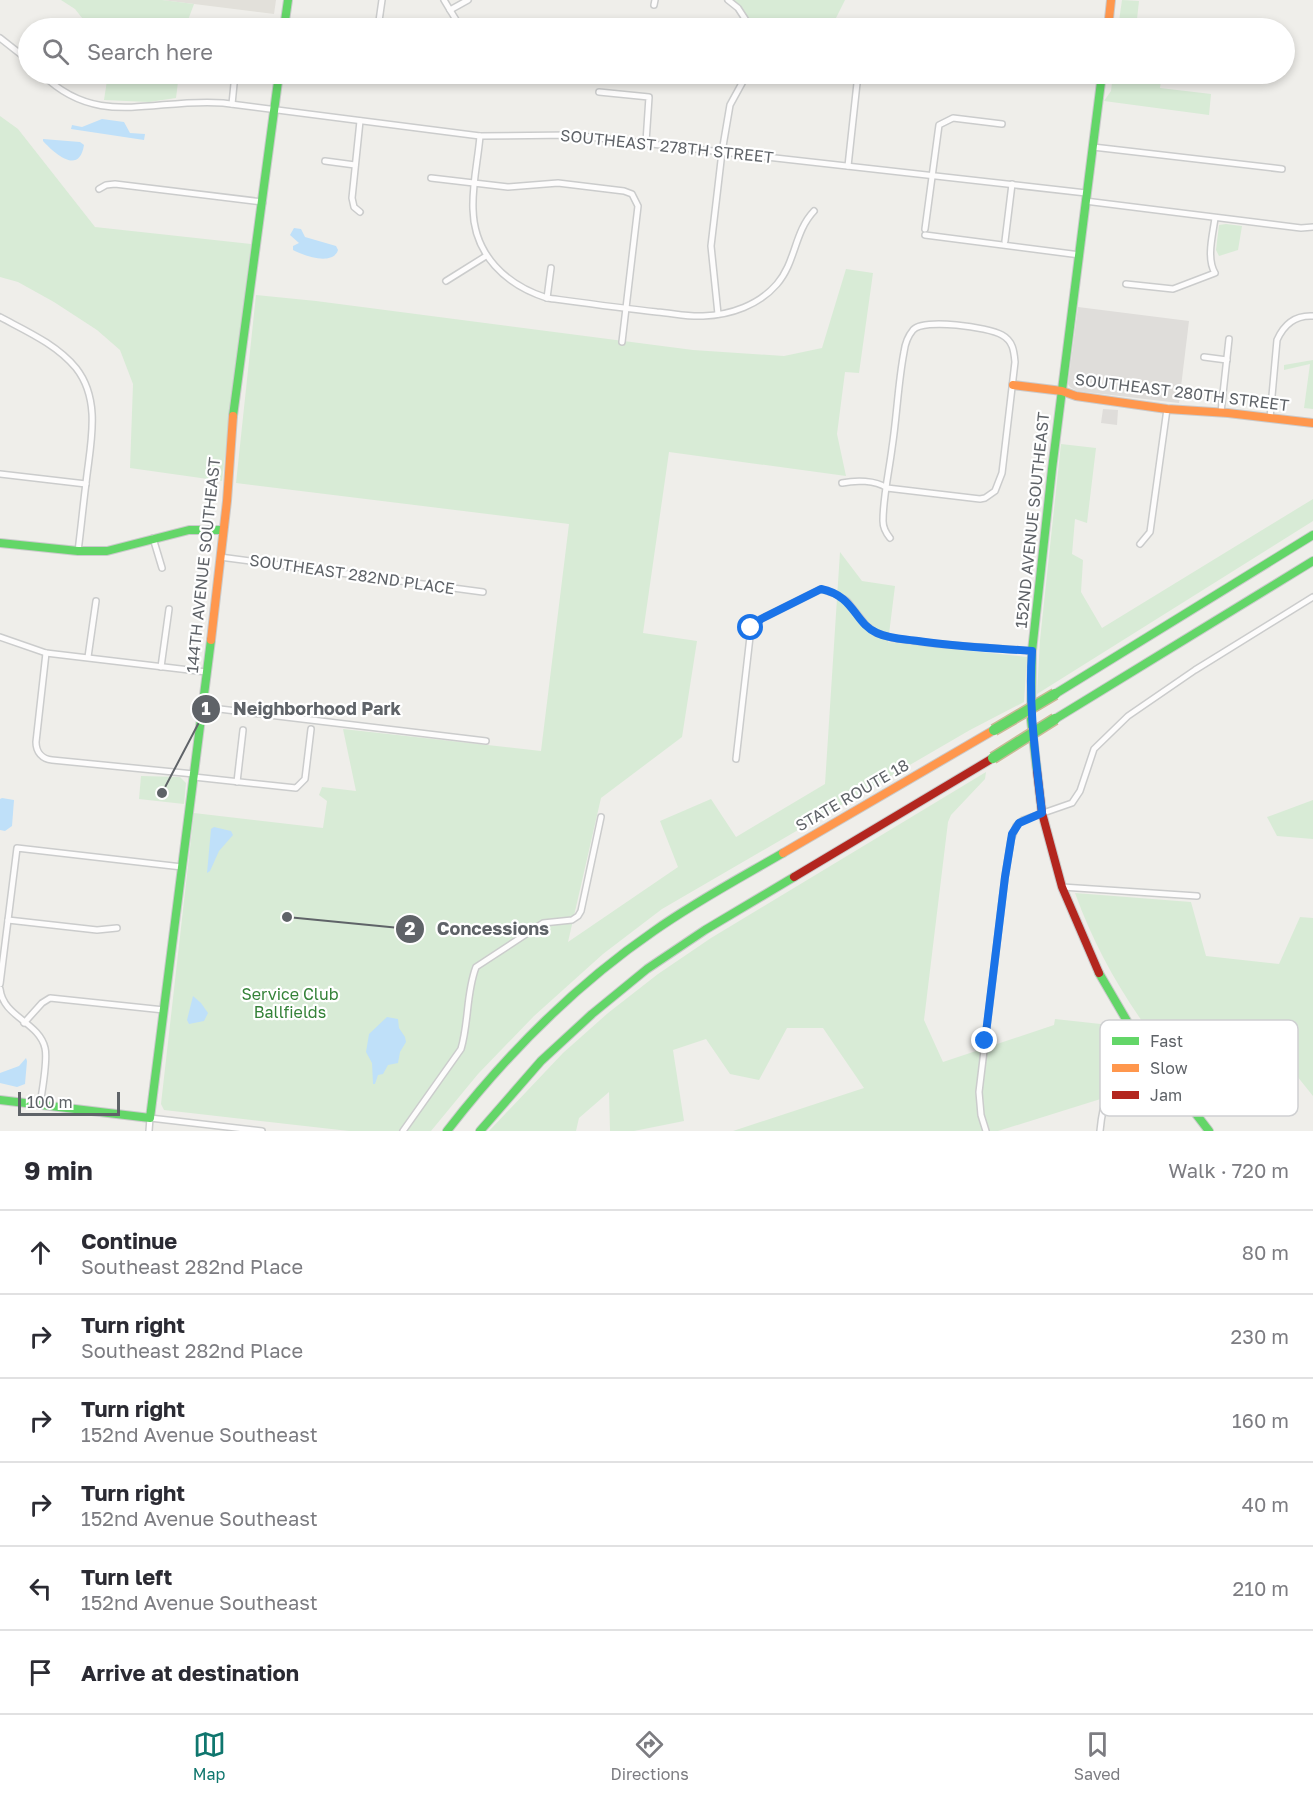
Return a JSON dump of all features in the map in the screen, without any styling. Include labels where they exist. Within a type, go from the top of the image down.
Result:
[{"type":"main road","points":[[285,18],[288,0]]},
{"type":"main road","points":[[1109,18],[1111,0]]},
{"type":"main road","name":"144TH AVENUE SOUTHEAST","points":[[150,1118],[224,530],[234,402],[278,84]]},
{"type":"main road","name":"152ND AVENUE SOUTHEAST","points":[[1101,84],[1062,391],[1032,651],[1030,693],[1042,813],[1062,887],[1094,964],[1126,1020]]},
{"type":"main road","name":"SOUTHEAST 280TH STREET","points":[[1013,385],[1167,409],[1221,412],[1313,423]]},
{"type":"main road","points":[[0,543],[78,551],[115,549],[189,530],[224,530]]},
{"type":"main road","name":"STATE ROUTE 18","points":[[447,1131],[493,1073],[535,1030],[582,985],[635,944],[696,903],[1055,694],[1313,536]]},
{"type":"main road","points":[[480,1131],[541,1061],[592,1014],[647,969],[705,930],[993,758],[1313,561]]},
{"type":"main road","points":[[0,1100],[150,1118]]},
{"type":"main road","name":"152ND AVENUE SOUTHEAST","points":[[1198,1116],[1209,1131]]},
{"type":"street","points":[[379,18],[382,0]]},
{"type":"street","points":[[444,0],[455,18]]},
{"type":"street","points":[[450,10],[468,0]]},
{"type":"street","points":[[728,0],[738,8],[744,18]]},
{"type":"street","points":[[0,38],[18,51]]},
{"type":"street","name":"SOUTHEAST 278TH STREET","points":[[54,84],[64,92],[80,99],[118,108],[137,109],[199,101],[480,136],[551,134],[646,142],[1012,184],[1215,218],[1301,228],[1313,227]]},
{"type":"street","points":[[232,104],[235,84]]},
{"type":"street","points":[[718,314],[711,246],[729,105],[741,84]]},
{"type":"street","points":[[848,166],[857,84]]},
{"type":"street","points":[[599,92],[649,97],[646,142]]},
{"type":"street","points":[[1002,124],[953,118],[939,125],[936,132],[925,232],[1080,255]]},
{"type":"street","points":[[360,121],[352,198],[354,207],[360,212]]},
{"type":"street","points":[[480,136],[473,209],[475,226],[486,256],[504,277],[523,289],[547,298],[701,316],[747,306],[767,296],[785,272],[805,220],[814,211]]},
{"type":"street","points":[[1093,147],[1282,169]]},
{"type":"street","points":[[325,160],[355,165]]},
{"type":"street","points":[[431,178],[475,184],[526,186],[558,183],[632,194],[638,206],[622,342]]},
{"type":"street","points":[[99,189],[115,184],[263,202]]},
{"type":"street","points":[[1005,241],[1012,184]]},
{"type":"street","points":[[1126,284],[1173,289],[1215,273],[1211,259],[1215,218]]},
{"type":"street","points":[[446,280],[486,256]]},
{"type":"street","points":[[547,298],[551,268]]},
{"type":"street","points":[[0,316],[51,345],[76,369],[90,398],[93,425],[78,551]]},
{"type":"street","points":[[1269,418],[1277,340],[1285,326],[1291,321],[1313,316]]},
{"type":"street","points":[[842,483],[858,481],[881,484],[887,489],[967,499],[985,498],[990,495],[998,486],[1002,473],[1015,362],[1014,348],[1010,341],[991,330],[933,324],[921,325],[914,329],[907,339],[904,350],[887,489],[883,524],[890,538]]},
{"type":"street","points":[[1221,412],[1229,339]]},
{"type":"street","points":[[1204,357],[1227,360]]},
{"type":"street","points":[[1140,544],[1150,532],[1167,409]]},
{"type":"street","points":[[0,474],[86,484]]},
{"type":"street","points":[[153,538],[162,568]]},
{"type":"street","name":"SOUTHEAST 282ND PLACE","points":[[220,557],[483,592]]},
{"type":"street","points":[[736,759],[751,628],[761,619],[821,589],[847,601],[866,625],[876,633],[892,638],[1032,651]]},
{"type":"street","points":[[986,1131],[981,1115],[979,1092],[1008,856],[1016,826],[1023,820],[1072,803],[1080,791],[1094,749],[1128,716],[1195,670],[1313,597]]},
{"type":"street","points":[[88,657],[96,601]]},
{"type":"street","points":[[161,667],[169,609]]},
{"type":"street","points":[[0,636],[46,653],[206,672]]},
{"type":"street","points":[[46,653],[36,742],[38,752],[48,760],[291,789],[300,785],[305,779],[311,729]]},
{"type":"street","points":[[203,707],[486,741]]},
{"type":"street","points":[[237,782],[243,730]]},
{"type":"street","points":[[403,1131],[461,1049],[465,1038],[470,991],[476,967],[543,923],[572,920],[578,916],[601,817]]},
{"type":"street","points":[[0,984],[17,848],[182,867]]},
{"type":"street","points":[[1062,887],[1197,896]]},
{"type":"street","points":[[8,920],[97,930],[117,928]]},
{"type":"street","points":[[0,989],[2,1000],[11,1012],[37,1035],[45,1048],[40,1105]]},
{"type":"street","points":[[24,1023],[42,1003],[50,998],[164,1010]]},
{"type":"street","points":[[1100,1131],[1101,1116]]},
{"type":"street","points":[[150,1118],[261,1131]]},
{"type":"street","name":"144TH AVENUE SOUTHEAST","points":[[149,1131],[150,1118]]},
{"type":"shaded area","points":[[162,0],[276,0],[274,14]]},
{"type":"shaded area","points":[[1078,307],[1189,321],[1179,403],[1077,391],[1070,387],[1068,384]]},
{"type":"shaded area","points":[[1103,409],[1118,410],[1117,425],[1101,423]]},
{"type":"green space","points":[[61,0],[162,0],[194,4],[189,18],[82,18],[75,9]]},
{"type":"green space","points":[[728,0],[845,0],[836,18],[745,18]]},
{"type":"green space","points":[[1122,0],[1139,1],[1137,18],[1119,18]]},
{"type":"green space","points":[[106,84],[178,84],[176,98],[149,102],[104,100]]},
{"type":"green space","points":[[1112,84],[1161,84],[1160,88],[1211,94],[1209,115],[1104,101],[1111,91]]},
{"type":"green space","points":[[0,116],[18,129],[95,227],[251,244],[222,481],[130,468],[133,384],[120,350],[97,330],[54,302],[18,282],[0,277]]},
{"type":"green space","points":[[1219,225],[1242,226],[1238,250],[1219,256],[1216,250]]},
{"type":"green space","name":"Service Club Ballfields","points":[[846,269],[873,273],[859,373],[845,372],[837,434],[846,476],[669,452],[643,633],[697,641],[682,737],[601,798],[568,942],[678,867],[660,821],[711,799],[736,837],[825,784],[840,552],[862,581],[895,586],[888,642],[1027,657],[1024,702],[970,730],[662,909],[603,954],[534,1016],[478,1074],[431,1131],[349,1131],[164,1110],[161,1104],[194,813],[323,828],[327,801],[319,795],[322,787],[356,791],[343,729],[541,751],[569,524],[236,483],[256,295],[693,350],[784,356],[822,348]]},
{"type":"green space","points":[[1313,360],[1313,409],[1304,408],[1310,364],[1284,370],[1284,365]]},
{"type":"green space","points":[[1061,444],[1096,448],[1087,523],[1075,519],[1072,554],[1083,560],[1081,592],[1102,628],[1313,499],[1313,521],[1037,694],[1040,640]]},
{"type":"green space","points":[[986,772],[985,779],[951,815],[948,822],[924,1020],[943,1062],[1054,1025],[1055,1019],[1100,1024],[1100,1099],[998,1131],[733,1131],[864,1088],[823,1028],[787,1028],[759,1080],[730,1074],[706,1039],[673,1050],[684,1121],[634,1131],[610,1131],[609,1092],[579,1118],[576,1131],[489,1131],[563,1053],[608,1013],[658,974],[711,938]]},
{"type":"green space","points":[[141,776],[180,777],[186,783],[184,804],[139,799]]},
{"type":"green space","points":[[1313,800],[1313,839],[1277,836],[1267,817]]},
{"type":"green space","points":[[1075,893],[1191,902],[1206,956],[1279,964],[1300,917],[1313,918],[1313,1096],[1298,1077],[1298,1020],[1142,1020],[1107,965]]},
{"type":"water","points":[[102,119],[124,122],[130,133],[145,134],[144,140],[71,129],[72,125],[82,127]]},
{"type":"water","points":[[43,139],[80,142],[84,145],[81,154],[72,161],[59,156]]},
{"type":"water","points":[[294,228],[301,229],[305,237],[336,246],[338,250],[335,255],[324,259],[293,250],[293,246],[299,243],[290,235]]},
{"type":"water","points":[[0,799],[14,800],[12,826],[5,831],[0,830]]},
{"type":"water","points":[[214,827],[231,831],[233,835],[219,851],[207,873],[211,829]]},
{"type":"water","points":[[193,996],[208,1013],[204,1021],[189,1024],[187,1020]]},
{"type":"water","points":[[387,1017],[398,1019],[399,1028],[406,1042],[400,1052],[398,1063],[388,1065],[373,1084],[372,1063],[366,1052],[369,1034]]},
{"type":"water","points":[[26,1058],[25,1084],[17,1087],[0,1083],[0,1073],[19,1066]]},
{"type":"traffic: fast","points":[[285,18],[288,0]]},
{"type":"traffic: fast","points":[[233,416],[278,84]]},
{"type":"traffic: fast","points":[[1037,771],[1031,720],[1032,651],[1052,469],[1101,84]]},
{"type":"traffic: fast","points":[[0,543],[78,551],[107,551],[189,530],[223,530]]},
{"type":"traffic: fast","points":[[1055,694],[1313,535]]},
{"type":"traffic: fast","points":[[1055,719],[1313,561]]},
{"type":"traffic: fast","points":[[0,1100],[150,1118],[211,640]]},
{"type":"traffic: fast","points":[[994,730],[1055,694]]},
{"type":"traffic: fast","points":[[993,758],[1055,719]]},
{"type":"traffic: fast","points":[[447,1131],[517,1049],[596,975],[670,920],[783,853]]},
{"type":"traffic: fast","points":[[480,1131],[541,1061],[592,1014],[647,969],[705,930],[794,877]]},
{"type":"traffic: fast","points":[[1099,973],[1126,1020]]},
{"type":"traffic: fast","points":[[1198,1116],[1209,1131]]},
{"type":"traffic: slow","points":[[1109,18],[1111,0]]},
{"type":"traffic: slow","points":[[1013,385],[1167,409],[1228,413],[1313,423]]},
{"type":"traffic: slow","points":[[211,640],[227,501],[233,416]]},
{"type":"traffic: slow","points":[[783,853],[994,730]]},
{"type":"traffic: jam","points":[[794,877],[993,758]]},
{"type":"traffic: jam","points":[[1037,771],[1042,813],[1062,887],[1099,973]]},
{"type":"place","name":"Neighborhood Park","points":[[162,793]]},
{"type":"place","name":"Concessions","points":[[287,917]]},
{"type":"route","points":[[751,628],[761,619],[821,589],[847,601],[866,625],[876,633],[892,638],[1032,651],[1031,720],[1042,813],[1023,820],[1012,834],[985,1041]]}]
